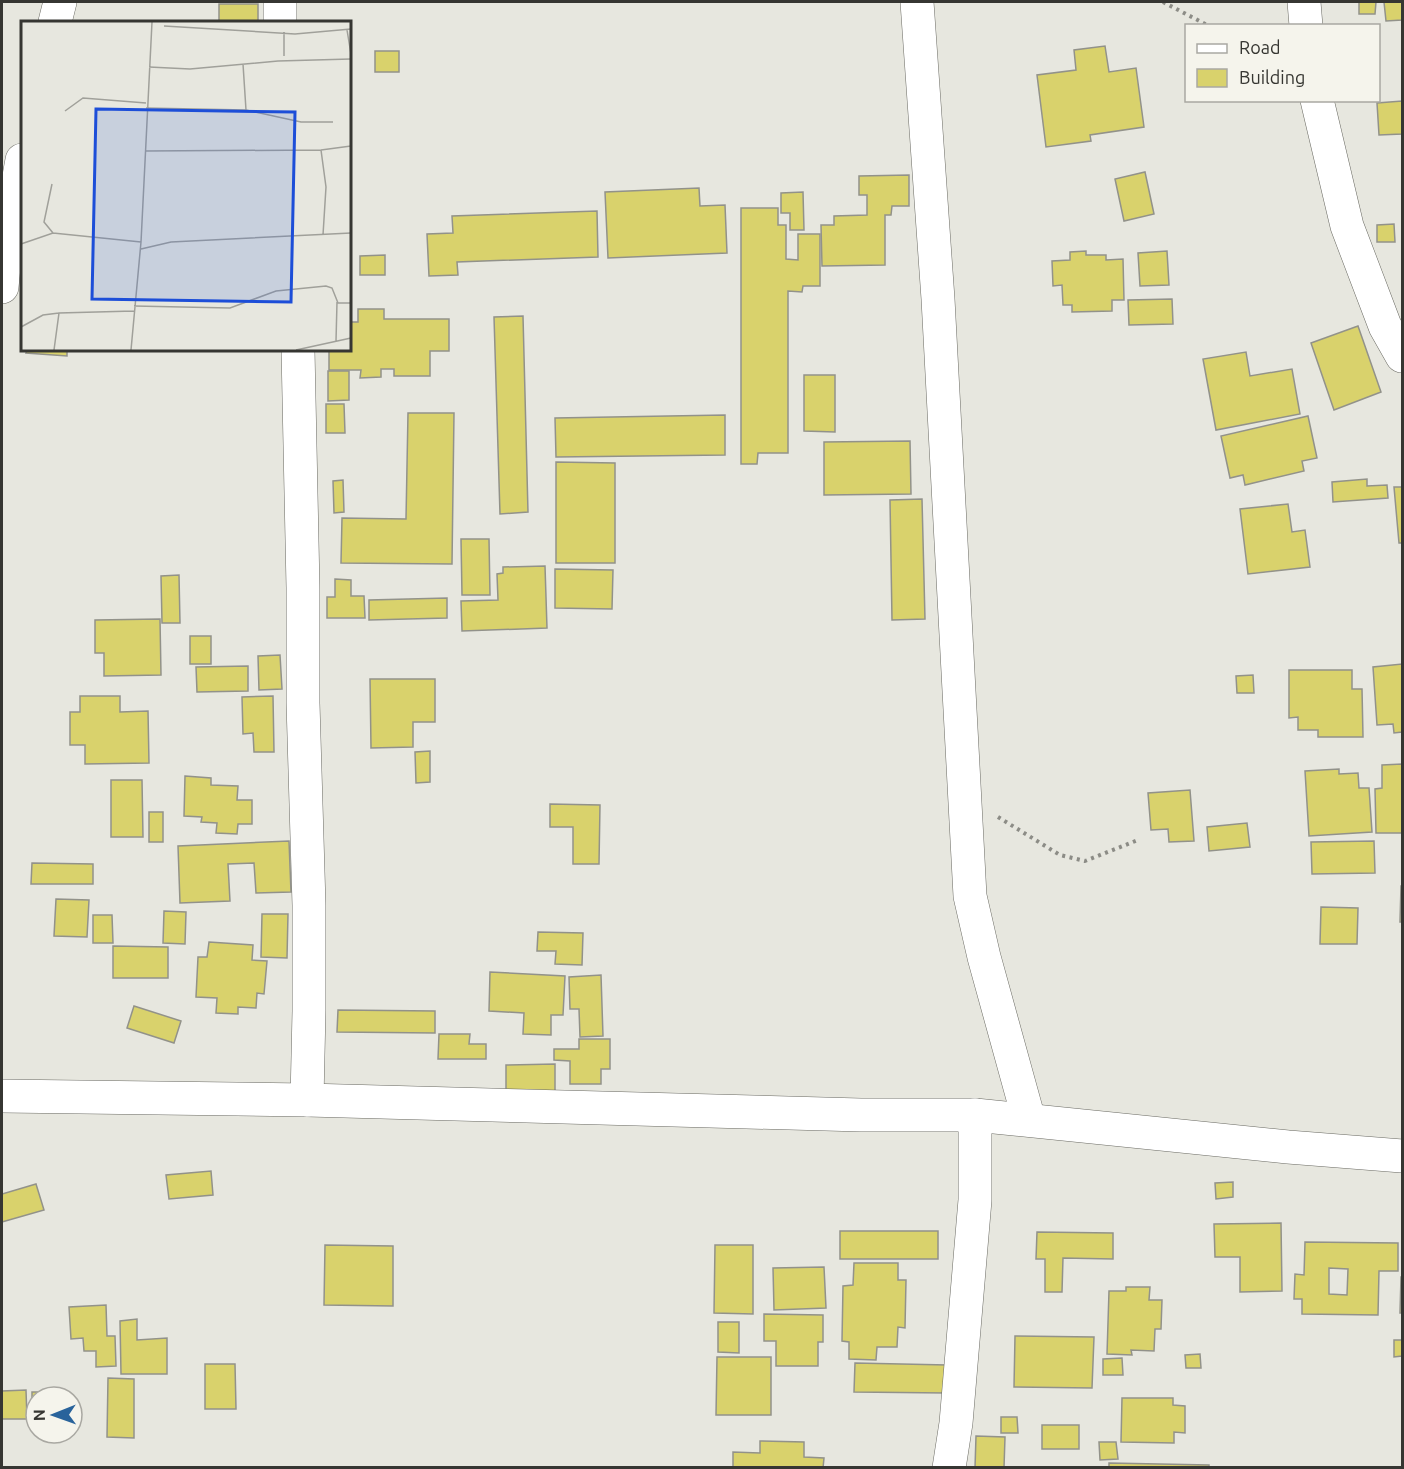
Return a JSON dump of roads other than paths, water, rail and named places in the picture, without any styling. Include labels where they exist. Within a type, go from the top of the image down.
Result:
[{"type":"street","points":[[55,21],[60,2]]},
{"type":"street","points":[[280,2],[280,21]]},
{"type":"street","points":[[917,2],[938,299],[970,896],[984,957],[1029,1120]]},
{"type":"street","points":[[1304,2],[1306,24]]},
{"type":"street","points":[[1317,102],[1347,226],[1385,326],[1402,356]]},
{"type":"street","points":[[2,287],[6,248],[21,166]]},
{"type":"street","points":[[298,351],[303,714],[309,905],[307,1100]]},
{"type":"street","points":[[2,1096],[307,1100],[861,1115],[975,1115],[1288,1147],[1402,1156]]},
{"type":"street","points":[[949,1467],[956,1423],[975,1200],[975,1115]]}]
